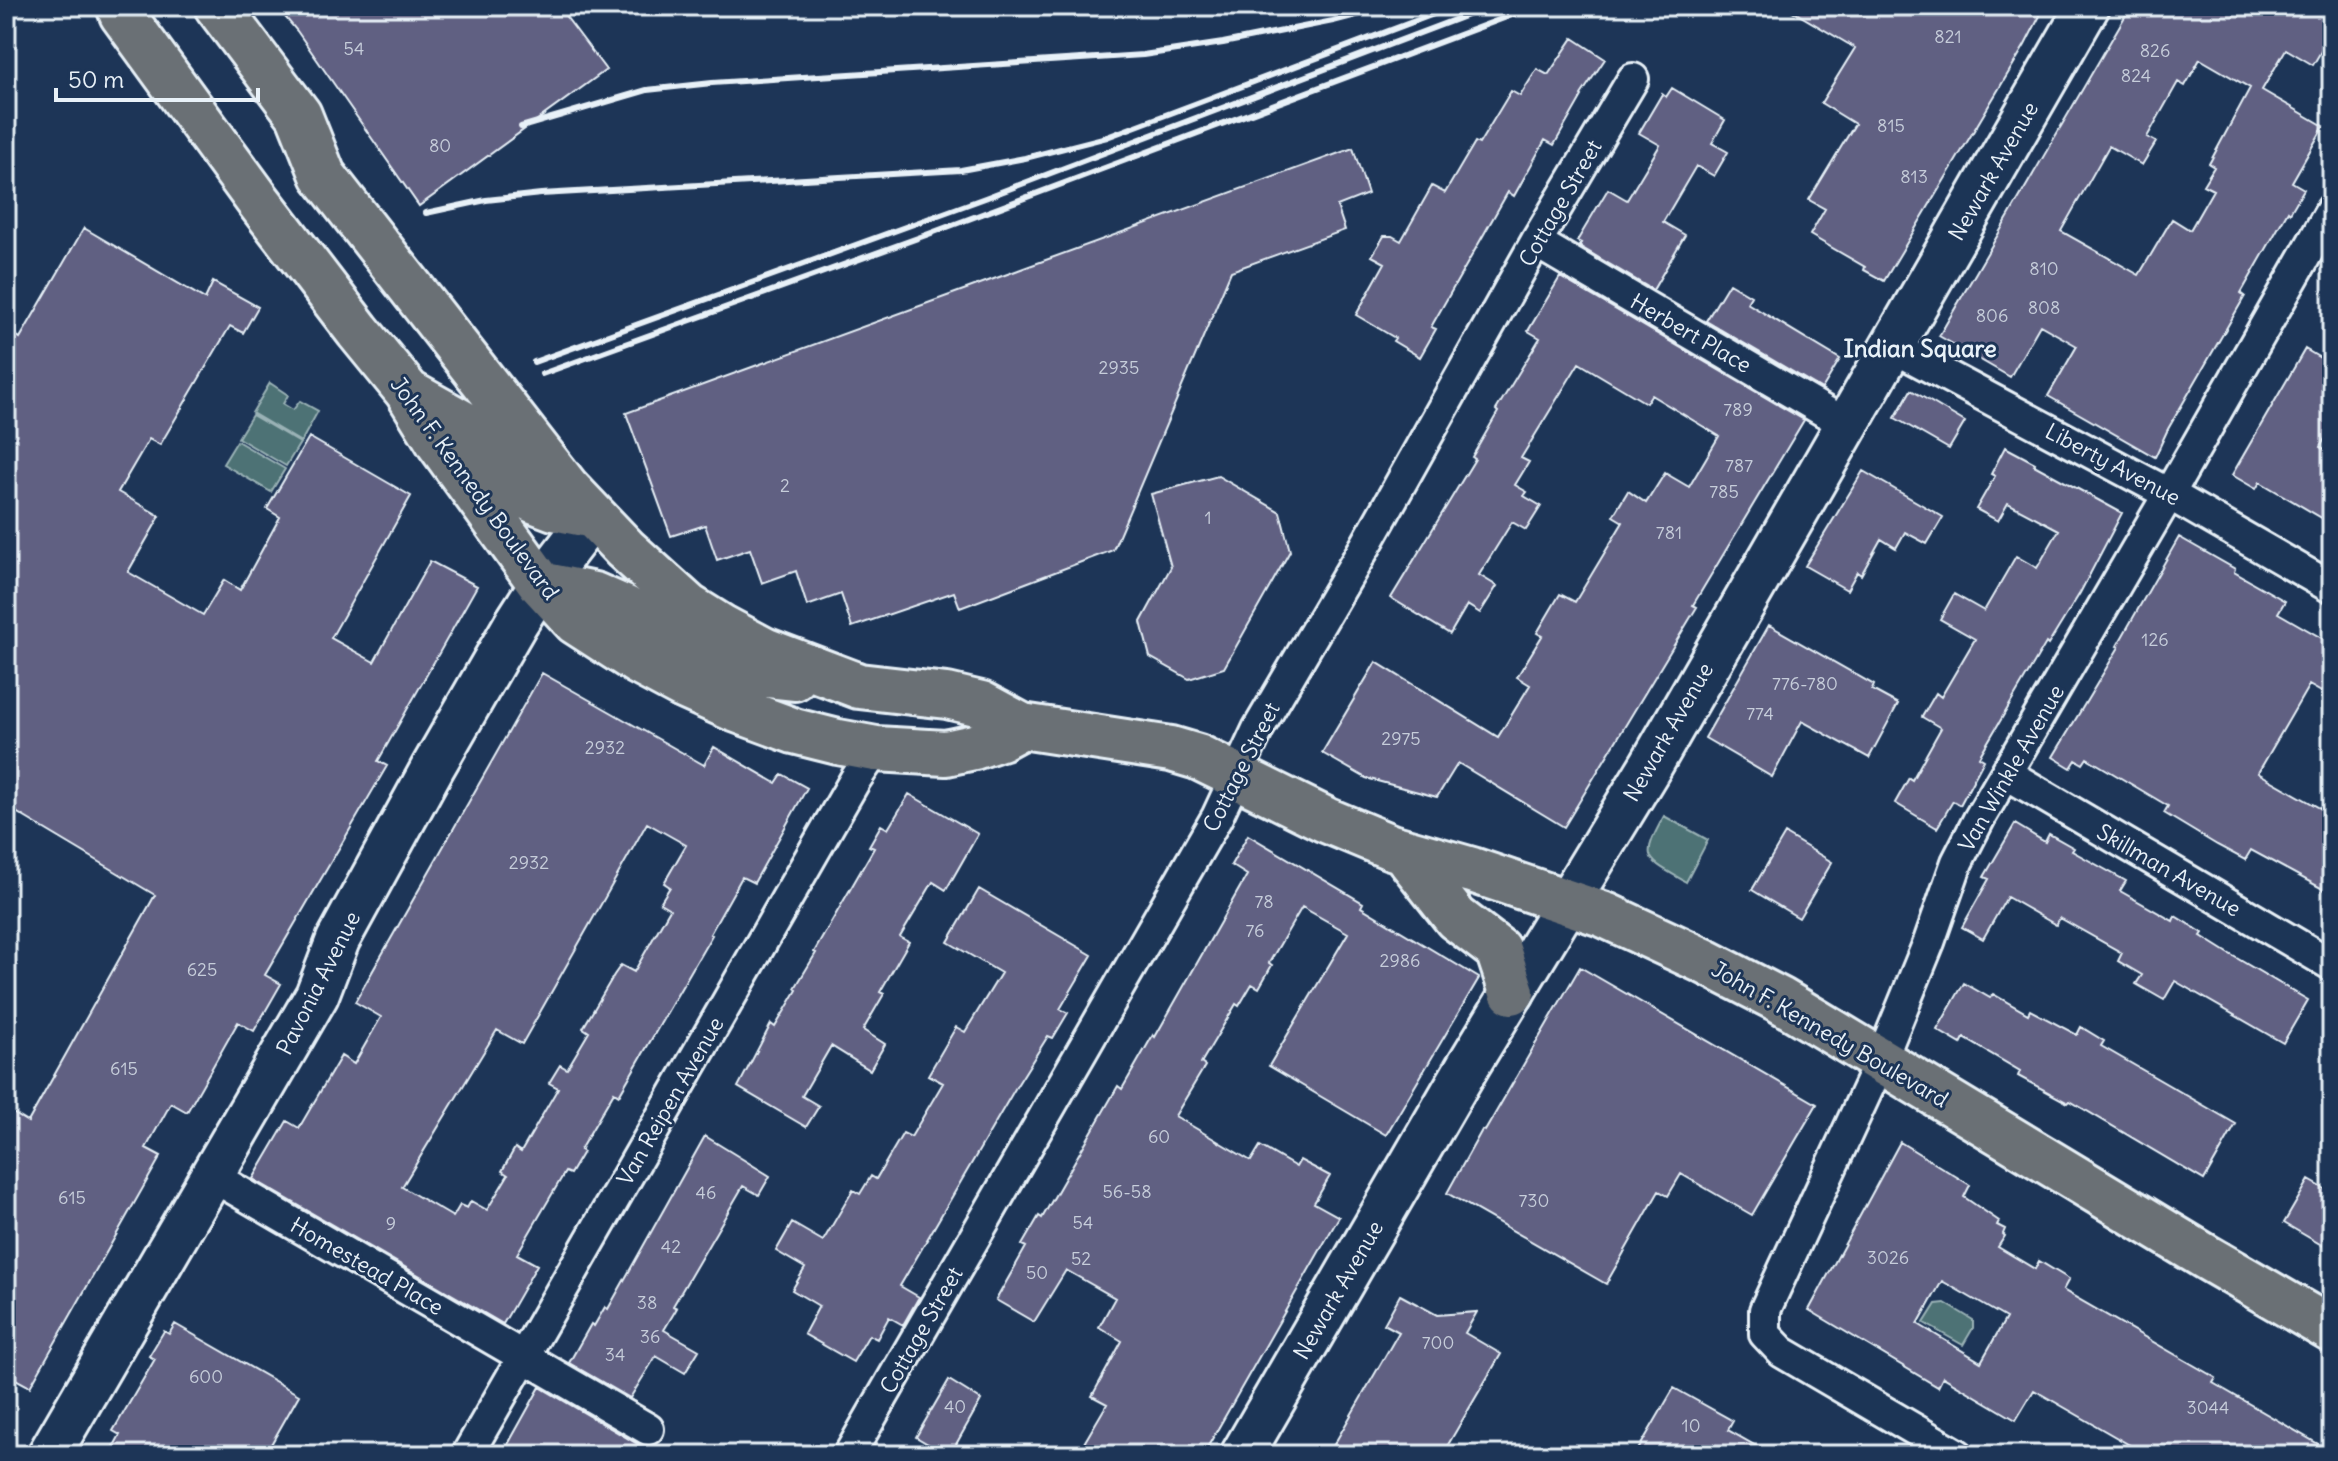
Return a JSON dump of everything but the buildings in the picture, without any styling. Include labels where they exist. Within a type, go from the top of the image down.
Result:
[{"type":"main road","points":[[184,6],[281,135],[323,175]]},
{"type":"main road","name":"John F. Kennedy Boulevard","points":[[217,6],[299,115],[323,175],[567,488],[625,549],[689,607],[764,650],[859,686],[947,696],[981,704],[1022,726],[1171,749],[1198,757],[1326,820],[1404,852],[1472,870],[1605,915],[1780,1000],[2332,1330]]},
{"type":"main road","name":"Newark Avenue","points":[[1242,1455],[1469,1064],[1651,765],[2088,6]]},
{"type":"main road","name":"John F. Kennedy Boulevard","points":[[117,9],[257,199],[407,391],[439,443],[541,584],[576,622],[638,662],[683,686],[794,731],[876,749],[946,753],[1000,738],[1022,726]]},
{"type":"main road","points":[[407,391],[466,425],[515,488],[533,500],[554,508],[593,516]]},
{"type":"main road","name":"Pavonia Avenue","points":[[49,1455],[317,995],[338,940],[516,623],[541,584],[593,516]]},
{"type":"main road","points":[[541,584],[594,595],[626,609],[694,652],[741,672],[859,686]]},
{"type":"main road","points":[[1404,852],[1456,918],[1498,950],[1512,992]]},
{"type":"street","name":"Cottage Street","points":[[849,1455],[1217,817],[1258,729],[1366,545],[1536,242],[1633,79]]},
{"type":"street","name":"Van Winkle Avenue","points":[[1958,1455],[1782,1352],[1765,1334],[1765,1310],[1880,1062],[1929,942],[1957,862],[1979,819],[2332,209]]},
{"type":"street","name":"Herbert Place","points":[[1536,242],[1846,424]]},
{"type":"street","name":"Liberty Avenue","points":[[1891,346],[2169,494],[2332,588]]},
{"type":"street","name":"Van Reipen Avenue","points":[[467,1455],[855,780],[876,749]]},
{"type":"street","name":"Skillman Avenue","points":[[2007,774],[2332,965]]},
{"type":"street","name":"Homestead Place","points":[[212,1176],[648,1429]]},
{"type":"green space","points":[[270,383],[288,395],[283,404],[293,410],[300,401],[318,411],[301,442],[252,413]]},
{"type":"green space","points":[[252,415],[300,443],[286,466],[238,438]]},
{"type":"green space","points":[[237,441],[285,469],[271,492],[223,464]]},
{"type":"green space","points":[[1664,816],[1708,840],[1686,882],[1662,868],[1651,856],[1652,842]]},
{"type":"green space","points":[[1945,1303],[1973,1320],[1973,1328],[1963,1345],[1924,1323],[1936,1304]]},
{"type":"railway","points":[[521,127],[647,90],[712,83],[1143,55],[1223,43],[1391,6]]},
{"type":"railway","points":[[426,213],[486,200],[541,194],[961,170],[1025,158],[1107,137],[1455,6]]},
{"type":"railway","points":[[534,362],[985,198],[1491,6]]},
{"type":"railway","points":[[542,374],[926,235],[1536,6]]},
{"type":"district","name":"Indian Square","points":[[1920,349]]}]
